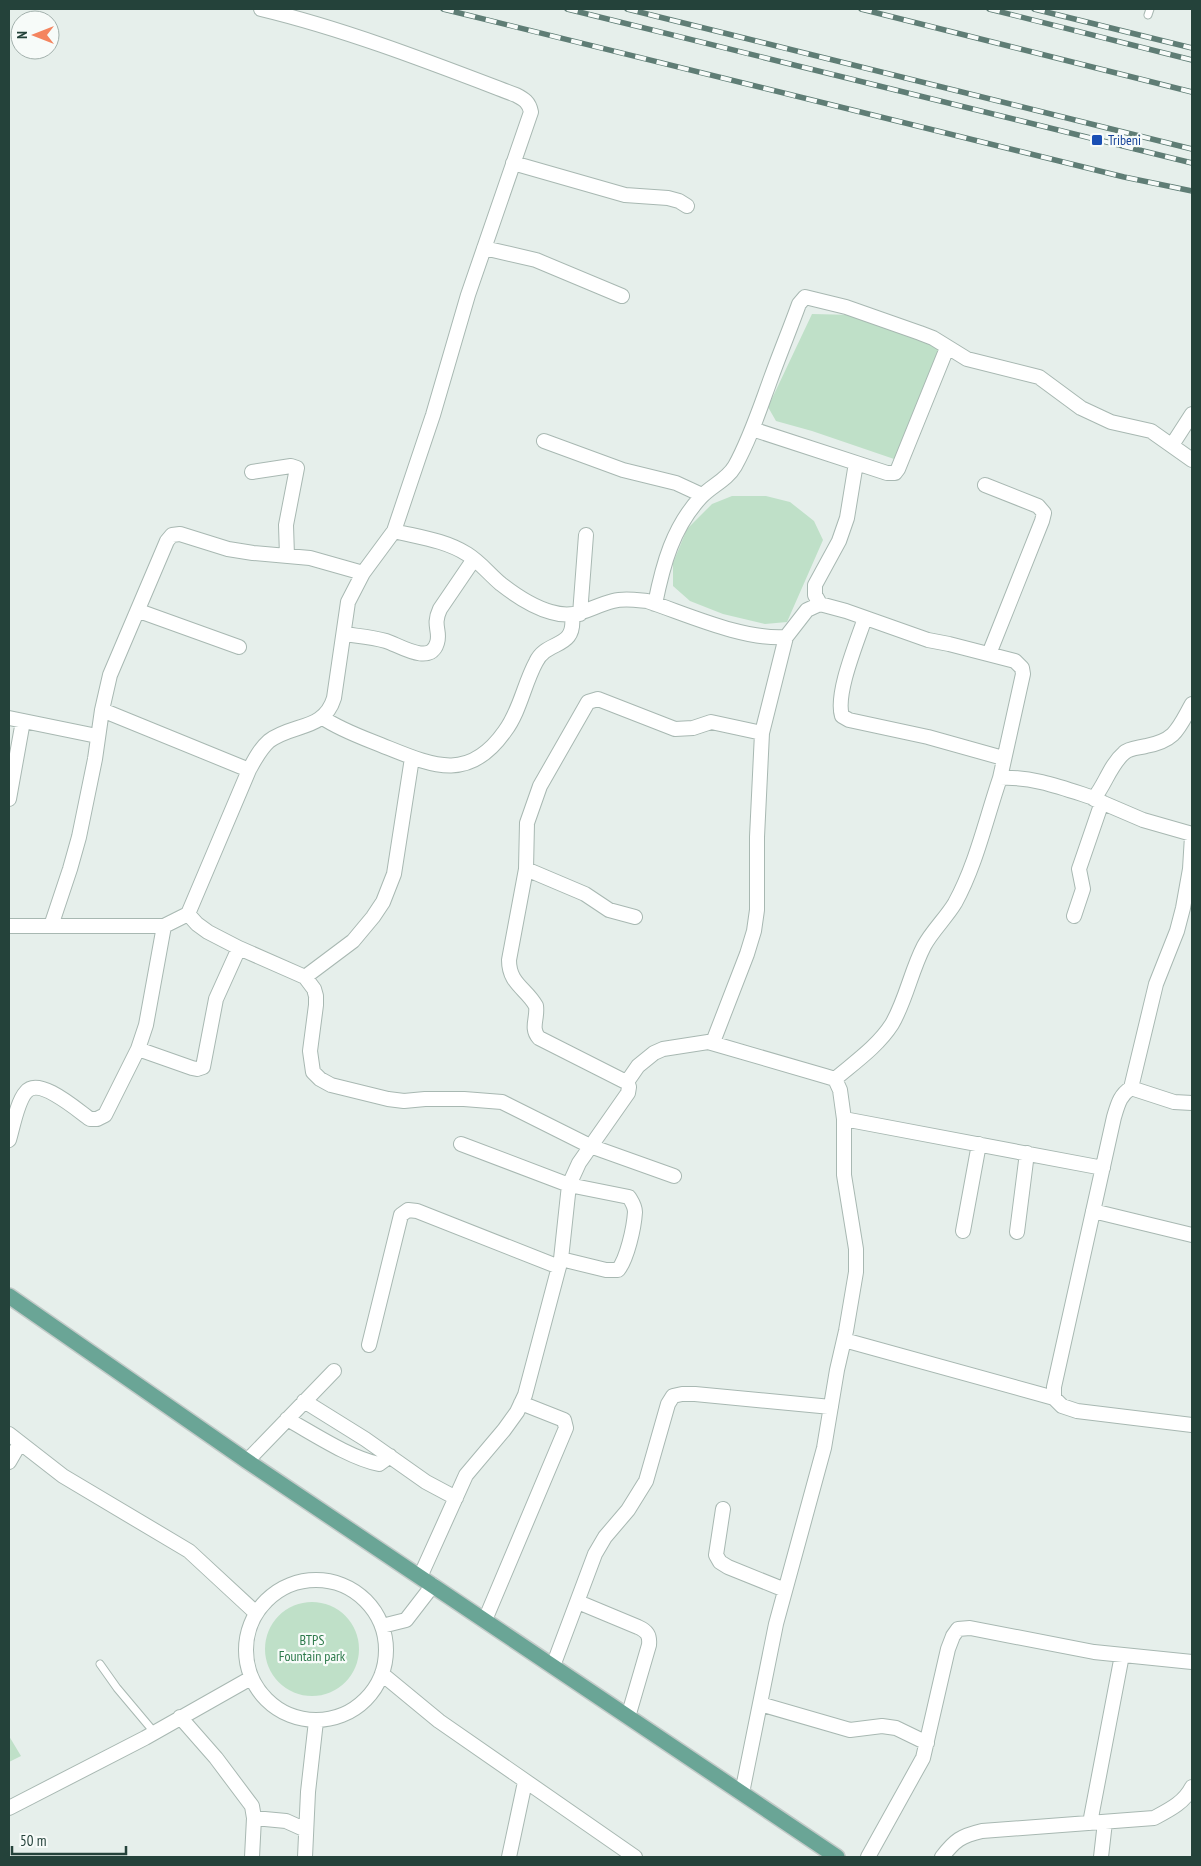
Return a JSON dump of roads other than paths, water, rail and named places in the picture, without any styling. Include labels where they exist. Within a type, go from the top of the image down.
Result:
[{"type":"main road","points":[[9,1296],[247,1461],[837,1857]]},
{"type":"street","points":[[9,926],[164,926],[188,914],[258,753],[279,735],[324,718],[330,711],[334,698],[348,602],[363,573],[394,531],[433,415],[484,248],[530,112],[530,105],[525,99],[301,18],[262,9]]},
{"type":"street","points":[[513,163],[625,195],[668,198],[679,201],[687,206]]},
{"type":"street","points":[[484,248],[536,260],[622,296]]},
{"type":"street","points":[[655,604],[662,573],[676,530],[702,495],[728,476],[733,469],[752,429],[799,304],[805,297],[824,300],[933,338],[947,348],[967,358],[1039,377],[1081,408],[1111,422],[1151,431],[1192,460]]},
{"type":"street","points":[[752,429],[887,474],[895,473],[947,348]]},
{"type":"street","points":[[1172,445],[1192,414]]},
{"type":"street","points":[[544,441],[623,470],[676,482],[702,495]]},
{"type":"street","points":[[820,604],[815,595],[815,585],[839,541],[849,509],[856,464]]},
{"type":"street","points":[[252,472],[291,466],[297,468],[286,525],[287,556]]},
{"type":"street","points":[[985,485],[1038,506],[1044,512],[989,654]]},
{"type":"street","points":[[394,531],[450,545],[474,559],[500,583],[531,604],[552,613],[576,615],[622,599],[647,601],[748,634],[764,638],[786,637]]},
{"type":"street","points":[[51,926],[79,837],[88,797],[102,710],[114,666],[167,541],[172,535],[180,534],[228,549],[253,554],[310,558],[363,573]]},
{"type":"street","points":[[324,718],[343,729],[429,764],[451,767],[471,762],[483,754],[499,740],[511,721],[538,658],[568,637],[572,632],[576,615],[586,535]]},
{"type":"street","points":[[344,634],[386,641],[414,653],[428,654],[437,643],[438,637],[435,625],[440,609],[474,559]]},
{"type":"street","points":[[713,1042],[754,931],[757,910],[757,837],[762,733],[786,637],[807,610],[820,604],[928,640],[1016,661],[1022,668],[1023,674],[1000,778],[963,886],[954,904],[928,939],[891,1024],[872,1047],[835,1080]]},
{"type":"street","points":[[138,611],[239,647]]},
{"type":"street","points":[[865,618],[843,689],[839,707],[842,716],[849,720],[928,737],[1003,758]]},
{"type":"street","points":[[626,1081],[547,1044],[535,1034],[536,1006],[514,980],[509,968],[526,869],[527,823],[540,786],[584,704],[598,699],[675,729],[684,730],[711,722],[762,733]]},
{"type":"street","points":[[1074,916],[1083,889],[1079,869],[1098,800],[1123,753],[1161,743],[1168,739],[1174,734],[1192,704]]},
{"type":"street","points":[[102,710],[249,770]]},
{"type":"street","points":[[9,718],[97,736]]},
{"type":"street","points":[[9,799],[23,722]]},
{"type":"street","points":[[305,977],[353,941],[374,917],[382,902],[394,874],[412,758]]},
{"type":"street","points":[[1000,778],[1014,777],[1036,781],[1098,800],[1143,820],[1192,835],[1190,869],[1183,908],[1177,931],[1156,984],[1131,1088],[1123,1093],[1118,1101],[1054,1387],[1054,1398]]},
{"type":"street","points":[[526,869],[584,894],[609,910],[635,917]]},
{"type":"street","points":[[188,914],[208,932],[238,948],[305,977],[314,989],[316,996],[310,1051],[313,1072],[320,1080],[331,1085],[388,1100],[464,1099],[502,1102],[590,1146],[674,1176]]},
{"type":"street","points":[[9,1140],[22,1098],[27,1090],[34,1086],[45,1088],[90,1119],[97,1119],[105,1115],[138,1049],[146,1025],[152,1002],[164,926]]},
{"type":"street","points":[[138,1049],[192,1068],[203,1067],[216,999],[238,948]]},
{"type":"street","points":[[626,1081],[645,1059],[664,1049],[713,1042],[835,1080],[840,1090],[844,1119],[844,1175],[856,1249],[856,1272],[824,1448],[776,1624],[742,1793]]},
{"type":"street","points":[[382,1626],[406,1620],[427,1581],[466,1475],[504,1430],[525,1395],[560,1263],[569,1185],[579,1162],[628,1092],[626,1081]]},
{"type":"street","points":[[1131,1088],[1174,1102],[1192,1103]]},
{"type":"street","points":[[844,1119],[1103,1168]]},
{"type":"street","points":[[369,1345],[401,1215],[408,1210],[417,1211],[560,1263],[606,1270],[618,1270],[623,1264],[635,1211],[629,1197],[569,1185],[461,1144]]},
{"type":"street","points":[[963,1231],[979,1144]]},
{"type":"street","points":[[1017,1232],[1027,1154]]},
{"type":"street","points":[[1093,1211],[1192,1235]]},
{"type":"street","points":[[844,1340],[1054,1398],[1062,1406],[1077,1411],[1192,1425]]},
{"type":"street","points":[[247,1461],[334,1372]]},
{"type":"street","points":[[553,1666],[595,1554],[605,1537],[628,1510],[646,1481],[668,1404],[673,1396],[695,1394],[831,1407]]},
{"type":"street","points":[[304,1402],[390,1456],[426,1482],[456,1498]]},
{"type":"street","points":[[485,1620],[566,1428],[564,1420],[521,1403]]},
{"type":"street","points":[[287,1419],[355,1456],[371,1462],[379,1464],[390,1456]]},
{"type":"street","points":[[9,1434],[63,1476],[189,1551],[256,1613]]},
{"type":"street","points":[[9,1462],[20,1443]]},
{"type":"street","points":[[722,1509],[716,1555],[720,1562],[785,1590]]},
{"type":"street","points":[[312,1579],[334,1582],[355,1591],[371,1606],[382,1626],[386,1650],[382,1674],[372,1693],[356,1708],[337,1717],[316,1721],[296,1718],[277,1709],[262,1695],[251,1678],[246,1656],[247,1634],[256,1613],[270,1596],[290,1584],[312,1579]]},
{"type":"street","points":[[578,1602],[638,1627],[646,1631],[650,1637],[628,1717]]},
{"type":"street","points":[[868,1857],[923,1758],[948,1648],[958,1629],[970,1628],[1068,1647],[1122,1655],[1192,1662]]},
{"type":"street","points":[[1090,1823],[1122,1655]]},
{"type":"street","points":[[382,1674],[439,1721],[635,1857]]},
{"type":"street","points":[[9,1808],[154,1732],[251,1678]]},
{"type":"street","points":[[760,1704],[850,1730],[882,1726],[896,1728],[927,1743]]},
{"type":"street","points":[[180,1717],[246,1796],[252,1806],[254,1818],[252,1857]]},
{"type":"street","points":[[305,1857],[308,1792],[316,1721]]},
{"type":"street","points":[[509,1857],[525,1782]]},
{"type":"street","points":[[942,1857],[953,1843],[966,1834],[974,1832],[1154,1818],[1173,1808],[1188,1796],[1192,1787]]},
{"type":"street","points":[[254,1818],[286,1821],[306,1830]]},
{"type":"street","points":[[1101,1857],[1105,1822]]},
{"type":"lane","points":[[100,1664],[117,1688],[154,1732]]},
{"type":"railway","points":[[443,9],[1124,177],[1192,191]]},
{"type":"railway","points":[[567,9],[1192,163]]},
{"type":"railway","points":[[627,9],[1192,149]]},
{"type":"railway","points":[[861,9],[1192,92]]},
{"type":"railway","points":[[989,9],[1192,60]]},
{"type":"railway","points":[[1034,9],[1192,48]]},
{"type":"place","name":"Tribeni","points":[[1097,140]]},
{"type":"park label","name":"BTPS Fountain park","points":[[312,1648]]}]
